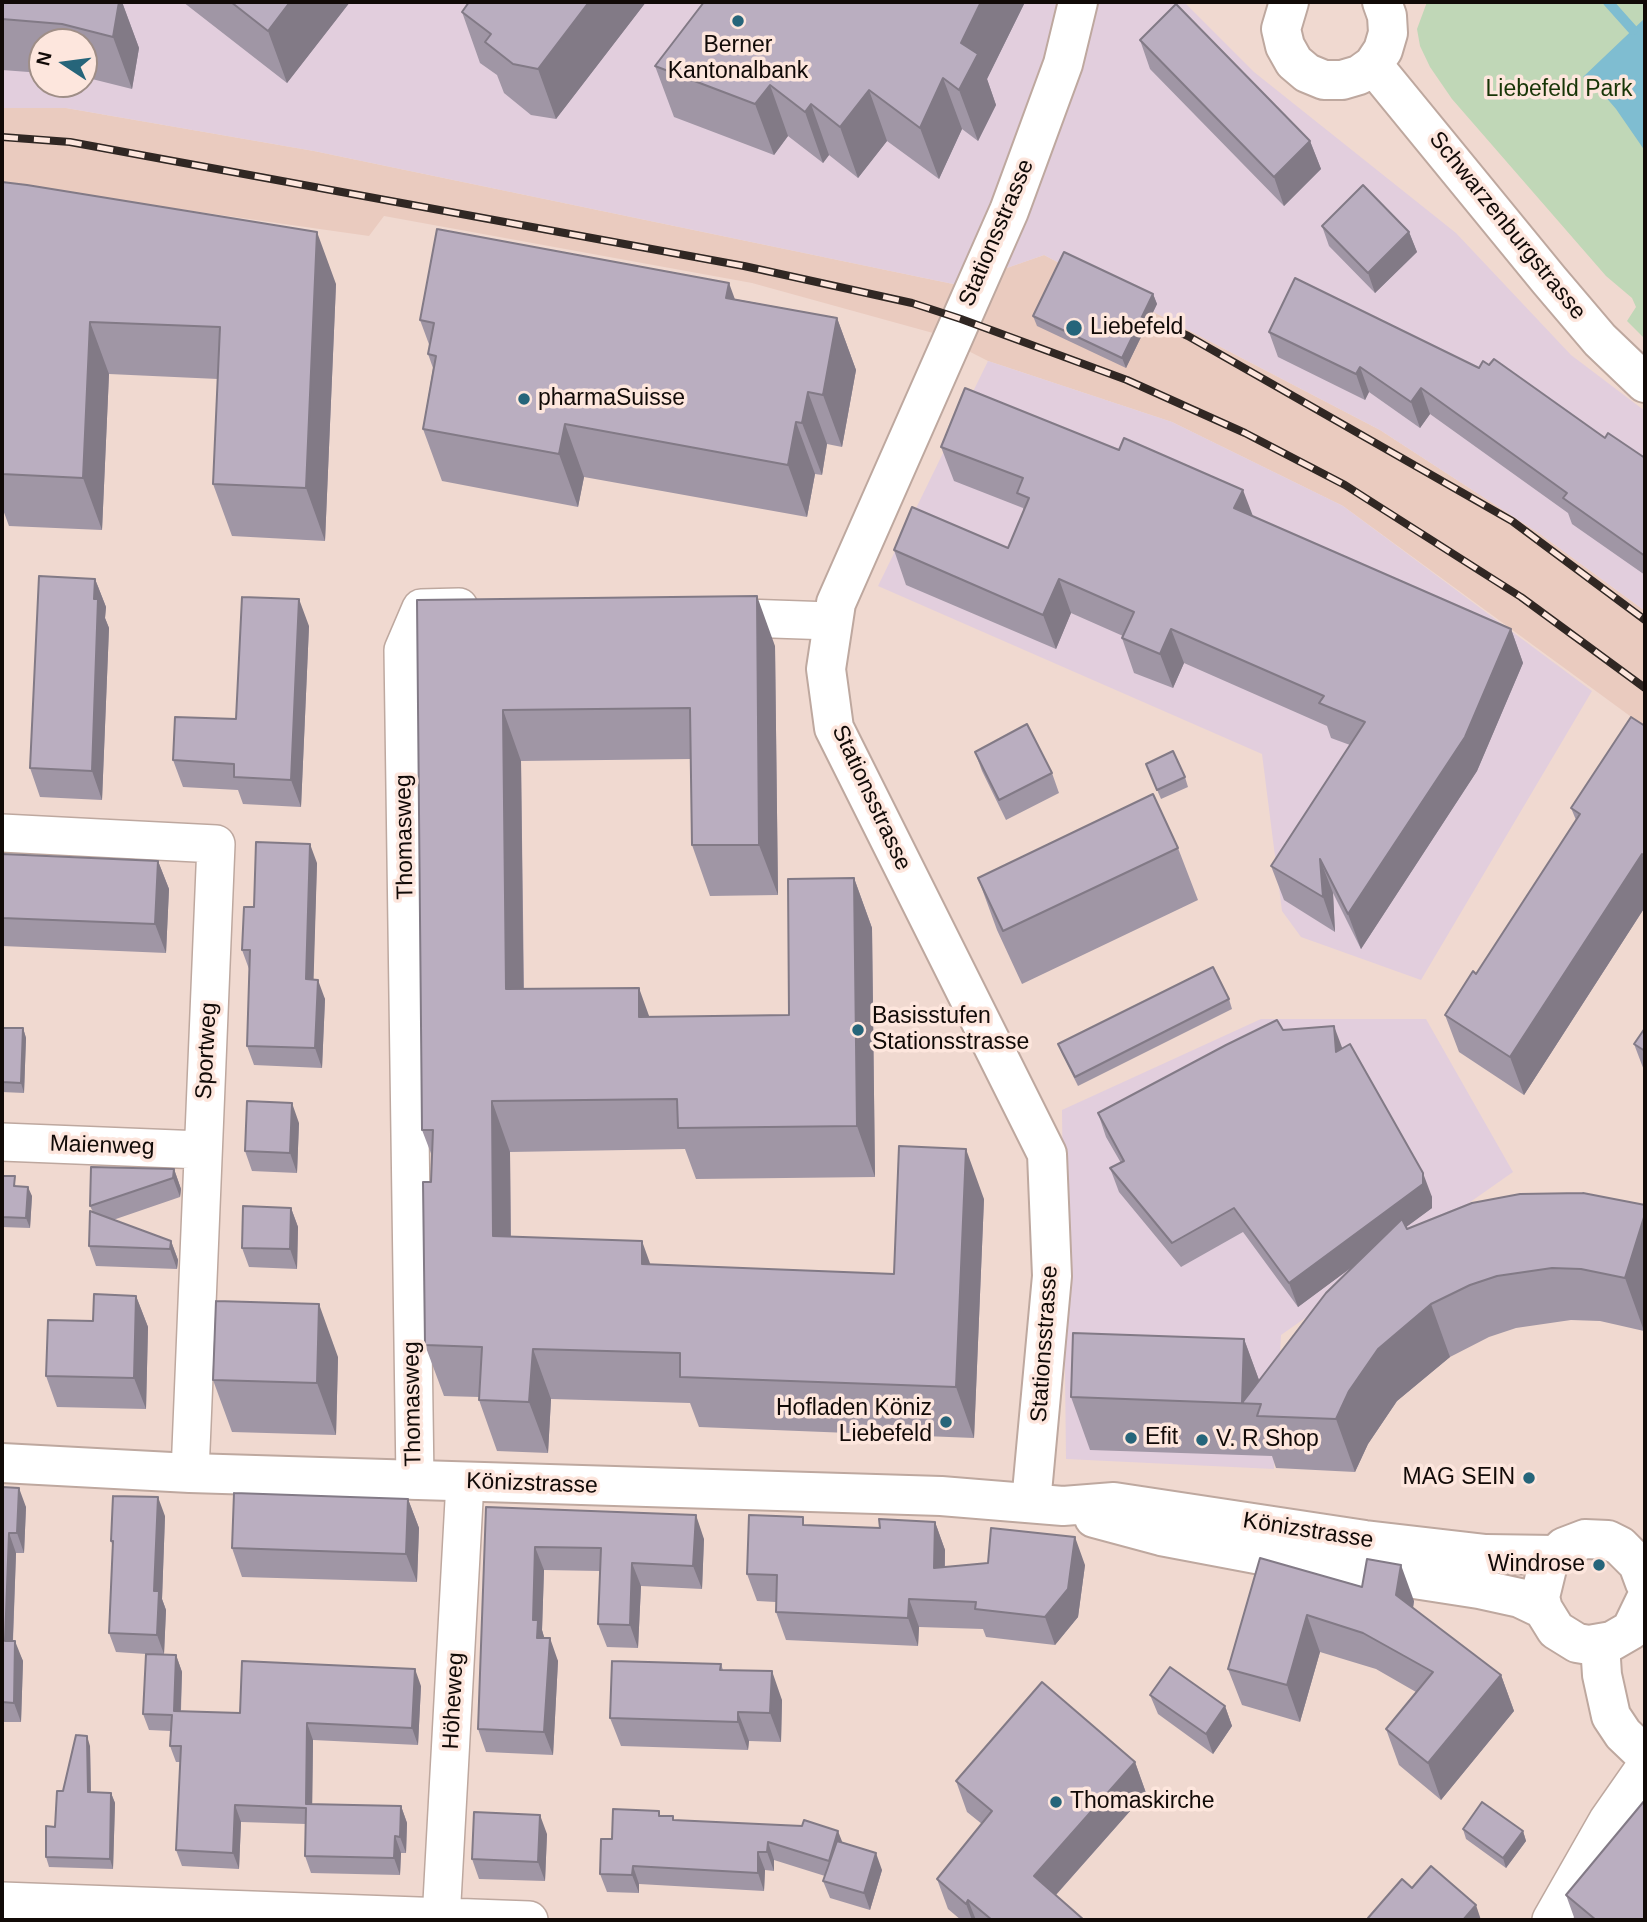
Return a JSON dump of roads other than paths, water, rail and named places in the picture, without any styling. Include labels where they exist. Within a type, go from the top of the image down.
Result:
[{"type":"main road","name":"Stationsstrasse","points":[[1047,1505],[1052,1276],[1047,1154],[834,728],[826,669],[831,621],[836,603],[1009,211],[1063,64],[1078,2]]},
{"type":"main road","name":"Stationsstrasse","points":[[1063,64],[1101,2]]},
{"type":"main road","points":[[1289,2],[1281,29],[1285,46],[1294,62],[1307,73],[1324,80],[1342,80],[1359,75],[1373,65],[1383,50],[1388,33],[1387,16],[1381,2]]},
{"type":"main road","name":"Schwarzenburgstrasse","points":[[1373,65],[1600,340],[1645,383]]},
{"type":"main road","name":"Könizstrasse","points":[[2,1463],[190,1474],[941,1496],[1047,1505],[1114,1502],[1364,1540],[1486,1554],[1555,1555]]},
{"type":"main road","name":"Könizstrasse","points":[[1047,1505],[1111,1525],[1161,1536],[1520,1598],[1543,1609]]},
{"type":"main road","points":[[1608,1540],[1631,1554],[1644,1596],[1622,1637],[1589,1645],[1566,1637],[1556,1630],[1543,1609],[1540,1586],[1543,1574],[1555,1555],[1574,1542],[1608,1540]]},
{"type":"main road","points":[[1600,1644],[1602,1675],[1611,1716],[1623,1734],[1645,1755]]},
{"type":"street","name":"Thomasweg","points":[[415,1480],[403,650],[421,608],[495,608]]},
{"type":"street","points":[[676,615],[831,621]]},
{"type":"street","name":"Sportweg","points":[[2,834],[216,844],[190,1474]]},
{"type":"street","name":"Maienweg","points":[[2,1142],[202,1150]]},
{"type":"street","name":"Höheweg","points":[[442,1919],[465,1482]]},
{"type":"street","points":[[1551,1920],[1608,1820],[1645,1767]]},
{"type":"street","points":[[2,1901],[442,1919],[529,1920]]},
{"type":"water","points":[[1645,18],[1645,151],[1616,109],[1592,81],[1583,77]]},
{"type":"waterway","points":[[1608,2],[1633,30]]},
{"type":"railway","points":[[2,137],[70,142],[744,266],[912,303],[961,319],[1127,380],[1245,433],[1345,485],[1521,597],[1645,688]]},
{"type":"railway","points":[[1164,325],[1188,336],[1512,521],[1645,620]]},
{"type":"place","name":"Berner Kantonalbank","points":[[738,21]]},
{"type":"place","name":"Liebefeld","points":[[1074,328]]},
{"type":"place","name":"pharmaSuisse","points":[[524,399]]},
{"type":"place","name":"Basisstufen Stationsstrasse","points":[[858,1030]]},
{"type":"place","name":"Hofladen Köniz Liebefeld","points":[[946,1422]]},
{"type":"place","name":"Efit","points":[[1131,1438]]},
{"type":"place","name":"V. R Shop","points":[[1202,1440]]},
{"type":"place","name":"MAG SEIN","points":[[1529,1478]]},
{"type":"place","name":"Windrose","points":[[1599,1565]]},
{"type":"place","name":"Thomaskirche","points":[[1056,1802]]},
{"type":"park label","name":"Liebefeld Park","points":[[1559,90]]}]
